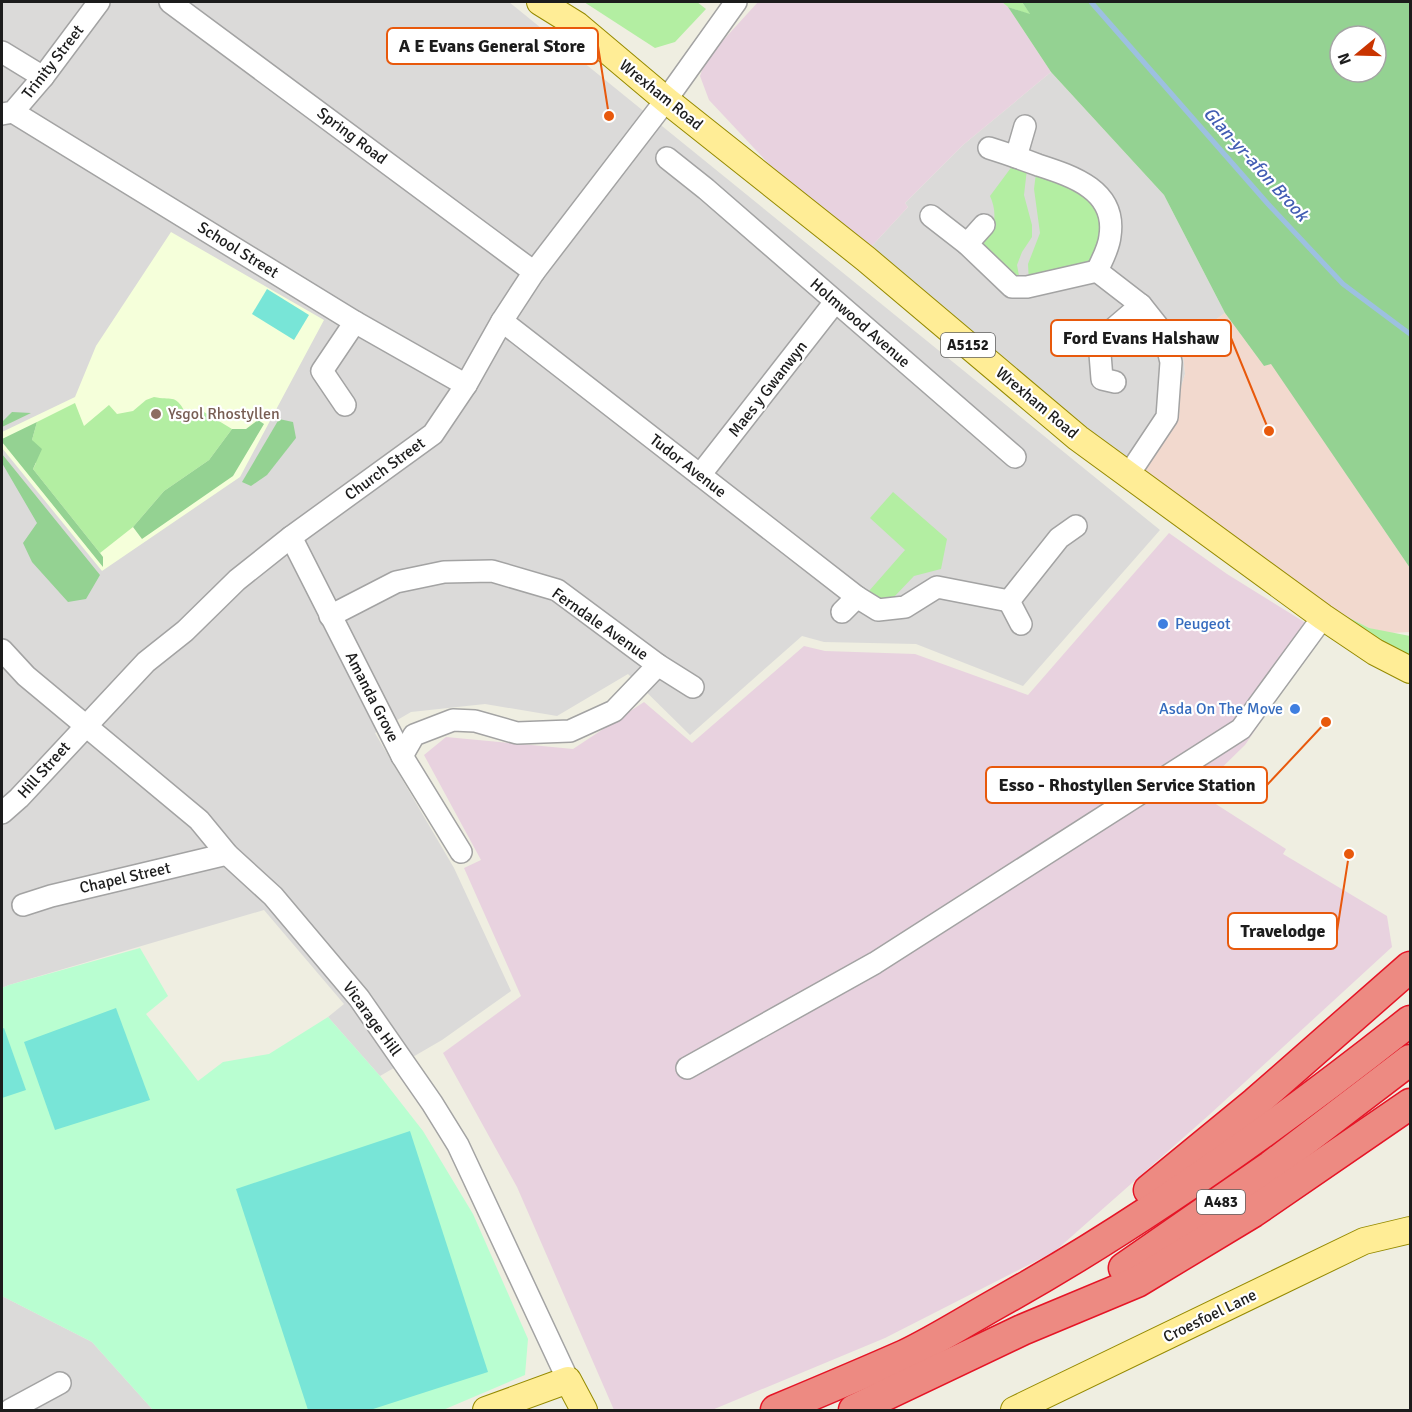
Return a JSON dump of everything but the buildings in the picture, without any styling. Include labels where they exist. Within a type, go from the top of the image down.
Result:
[{"type":"highway","points":[[1043,1278],[1255,1103],[1410,967]]},
{"type":"highway","name":"A483","points":[[776,1410],[906,1354],[1043,1278],[1128,1225],[1223,1161],[1350,1069],[1410,1021]]},
{"type":"highway","name":"A483","points":[[854,1410],[1022,1330],[1127,1266],[1272,1166],[1410,1060]]},
{"type":"highway","points":[[1022,1330],[1137,1282],[1253,1212],[1410,1104]]},
{"type":"main road","name":"Wrexham Road","points":[[540,2],[577,26],[866,259],[1078,438],[1323,617],[1375,651],[1410,670]]},
{"type":"main road","name":"Croesfoel Lane","points":[[1014,1410],[1364,1241],[1410,1230]]},
{"type":"main road","points":[[486,1410],[568,1380],[584,1410]]},
{"type":"street","name":"Trinity Street","points":[[7,113],[43,77],[99,2]]},
{"type":"street","name":"Spring Road","points":[[170,2],[534,272]]},
{"type":"street","name":"Church Street","points":[[85,725],[146,662],[185,631],[237,580],[291,537],[433,434],[466,385],[502,321],[534,272],[666,100],[736,2]]},
{"type":"street","points":[[2,52],[43,77]]},
{"type":"street","name":"School Street","points":[[7,113],[355,322],[466,385]]},
{"type":"street","points":[[1016,157],[1025,126]]},
{"type":"street","points":[[989,148],[1064,174],[1086,185],[1100,196],[1107,208],[1111,225],[1110,237],[1097,271]]},
{"type":"street","name":"Holmwood Avenue","points":[[667,158],[711,183],[835,302],[1015,457]]},
{"type":"street","points":[[931,216],[967,244],[1012,287],[1027,287],[1097,271]]},
{"type":"street","points":[[967,244],[984,225]]},
{"type":"street","points":[[1097,271],[1141,305],[1164,334],[1171,362],[1167,417],[1129,474]]},
{"type":"street","name":"Maes y Gwanwyn","points":[[700,475],[835,302]]},
{"type":"street","points":[[1115,382],[1102,379],[1099,341],[1141,305]]},
{"type":"street","name":"Tudor Avenue","points":[[502,321],[857,597],[878,610],[905,607],[937,587],[1009,601]]},
{"type":"street","points":[[345,405],[314,369],[355,322]]},
{"type":"street","points":[[1021,624],[1009,601],[1060,530]]},
{"type":"street","name":"Amanda Grove","points":[[291,537],[402,756],[461,852]]},
{"type":"street","name":"Ferndale Avenue","points":[[330,616],[396,582],[444,572],[492,571],[557,590],[658,665],[693,687]]},
{"type":"street","points":[[842,612],[857,597]]},
{"type":"street","points":[[687,1068],[875,963],[1241,729],[1323,617]]},
{"type":"street","name":"Vicarage Hill","points":[[2,650],[26,676],[199,820],[227,854],[273,896],[358,998],[432,1103],[458,1145],[568,1380]]},
{"type":"street","points":[[402,756],[414,735],[453,720],[476,721],[517,733],[570,731],[614,711],[658,665]]},
{"type":"street","name":"Hill Street","points":[[2,813],[19,798],[85,725]]},
{"type":"street","name":"Chapel Street","points":[[23,905],[51,896],[227,854]]},
{"type":"street","points":[[9,1410],[60,1383]]},
{"type":"shaded area","points":[[2,2],[509,2],[1160,530],[1023,686],[916,644],[824,642],[802,636],[690,735],[628,674],[557,716],[485,704],[411,712],[375,733],[454,868],[511,991],[442,1040],[380,1076],[328,1017],[344,1004],[264,910],[2,988]]},
{"type":"shaded area","points":[[758,2],[1002,2],[1008,7],[1051,72],[963,145],[905,203],[908,207],[870,248],[782,178],[709,100],[700,76],[706,59]]},
{"type":"shaded area","points":[[1051,72],[1164,195],[1225,313],[1182,344],[1185,374],[1176,404],[1180,412],[1144,472],[1077,427],[870,248],[908,207],[905,203],[963,145]]},
{"type":"shaded area","name":"Ysgol Rhostyllen","points":[[171,232],[324,320],[240,477],[102,571],[2,448],[2,432],[75,397],[96,346]]},
{"type":"shaded area","points":[[267,289],[309,315],[294,340],[252,314]]},
{"type":"shaded area","points":[[1225,313],[1264,366],[1271,363],[1410,568],[1410,632],[1389,633],[1369,628],[1330,608],[1144,472],[1180,412],[1176,404],[1185,374],[1182,344]]},
{"type":"shaded area","points":[[1169,533],[1227,574],[1322,633],[1245,745],[1197,792],[1286,849],[1283,854],[1387,916],[1392,947],[1209,1115],[1054,1252],[885,1338],[712,1410],[614,1410],[517,1187],[443,1053],[521,996],[464,868],[481,860],[424,755],[446,737],[573,749],[644,702],[692,743],[804,646],[825,651],[915,654],[1028,695]]},
{"type":"shaded area","points":[[116,1008],[150,1100],[55,1130],[24,1042]]},
{"type":"shaded area","points":[[4,1028],[26,1090],[2,1098],[2,1029]]},
{"type":"shaded area","points":[[410,1131],[488,1372],[370,1410],[308,1410],[236,1189]]},
{"type":"shaded area","points":[[2,1296],[92,1342],[153,1410],[2,1410]]},
{"type":"green space","points":[[584,2],[697,2],[706,9],[675,42],[655,48]]},
{"type":"green space","points":[[1002,2],[1022,2],[1031,15],[1008,7]]},
{"type":"green space","points":[[1022,2],[1410,2],[1410,568],[1271,364],[1264,366],[1225,313],[1164,195],[1051,72],[1008,7],[1030,14]]},
{"type":"green space","points":[[1013,165],[1027,169],[1024,195],[1032,225],[1032,237],[1017,265],[1020,281],[984,252],[985,240],[994,218],[990,196]]},
{"type":"green space","points":[[1036,173],[1082,192],[1099,211],[1104,232],[1089,264],[1029,282],[1028,264],[1040,233],[1034,189]]},
{"type":"green space","points":[[154,397],[175,400],[185,412],[193,414],[199,409],[232,429],[209,460],[164,491],[133,527],[100,553],[33,469],[36,463],[32,440],[37,422],[75,403],[84,426],[109,405],[117,414],[133,411],[146,400]]},
{"type":"green space","points":[[12,412],[31,413],[2,427],[2,422]]},
{"type":"green space","points":[[279,419],[293,422],[296,438],[267,475],[251,486],[242,482]]},
{"type":"green space","points":[[258,420],[264,424],[233,476],[142,539],[133,527],[164,491],[209,460],[232,429],[246,429]]},
{"type":"green space","points":[[37,422],[32,440],[42,449],[33,469],[103,557],[103,567],[2,442],[2,439]]},
{"type":"green space","points":[[2,454],[100,575],[86,599],[68,602],[32,562],[23,543],[37,523],[2,463]]},
{"type":"green space","points":[[893,492],[947,539],[941,569],[914,576],[894,597],[881,602],[869,591],[905,550],[870,518]]},
{"type":"green space","points":[[1330,608],[1369,628],[1410,636],[1410,660]]},
{"type":"green space","points":[[140,948],[168,996],[146,1014],[198,1081],[223,1062],[269,1054],[328,1017],[380,1076],[423,1131],[473,1214],[528,1339],[525,1375],[443,1410],[153,1410],[92,1342],[2,1296],[2,988]]},
{"type":"waterway","name":"Glan-yr-afon Brook","points":[[1091,2],[1268,204],[1343,284],[1410,334]]},
{"type":"place","name":"A E Evans General Store","points":[[609,116]]},
{"type":"place","name":"Ysgol Rhostyllen","points":[[156,414]]},
{"type":"place","name":"Ford Evans Halshaw","points":[[1269,431]]},
{"type":"place","name":"Peugeot","points":[[1163,624]]},
{"type":"place","name":"Asda On The Move","points":[[1295,709]]},
{"type":"place","name":"Esso - Rhostyllen Service Station","points":[[1326,722]]},
{"type":"place","name":"Travelodge","points":[[1349,854]]}]
